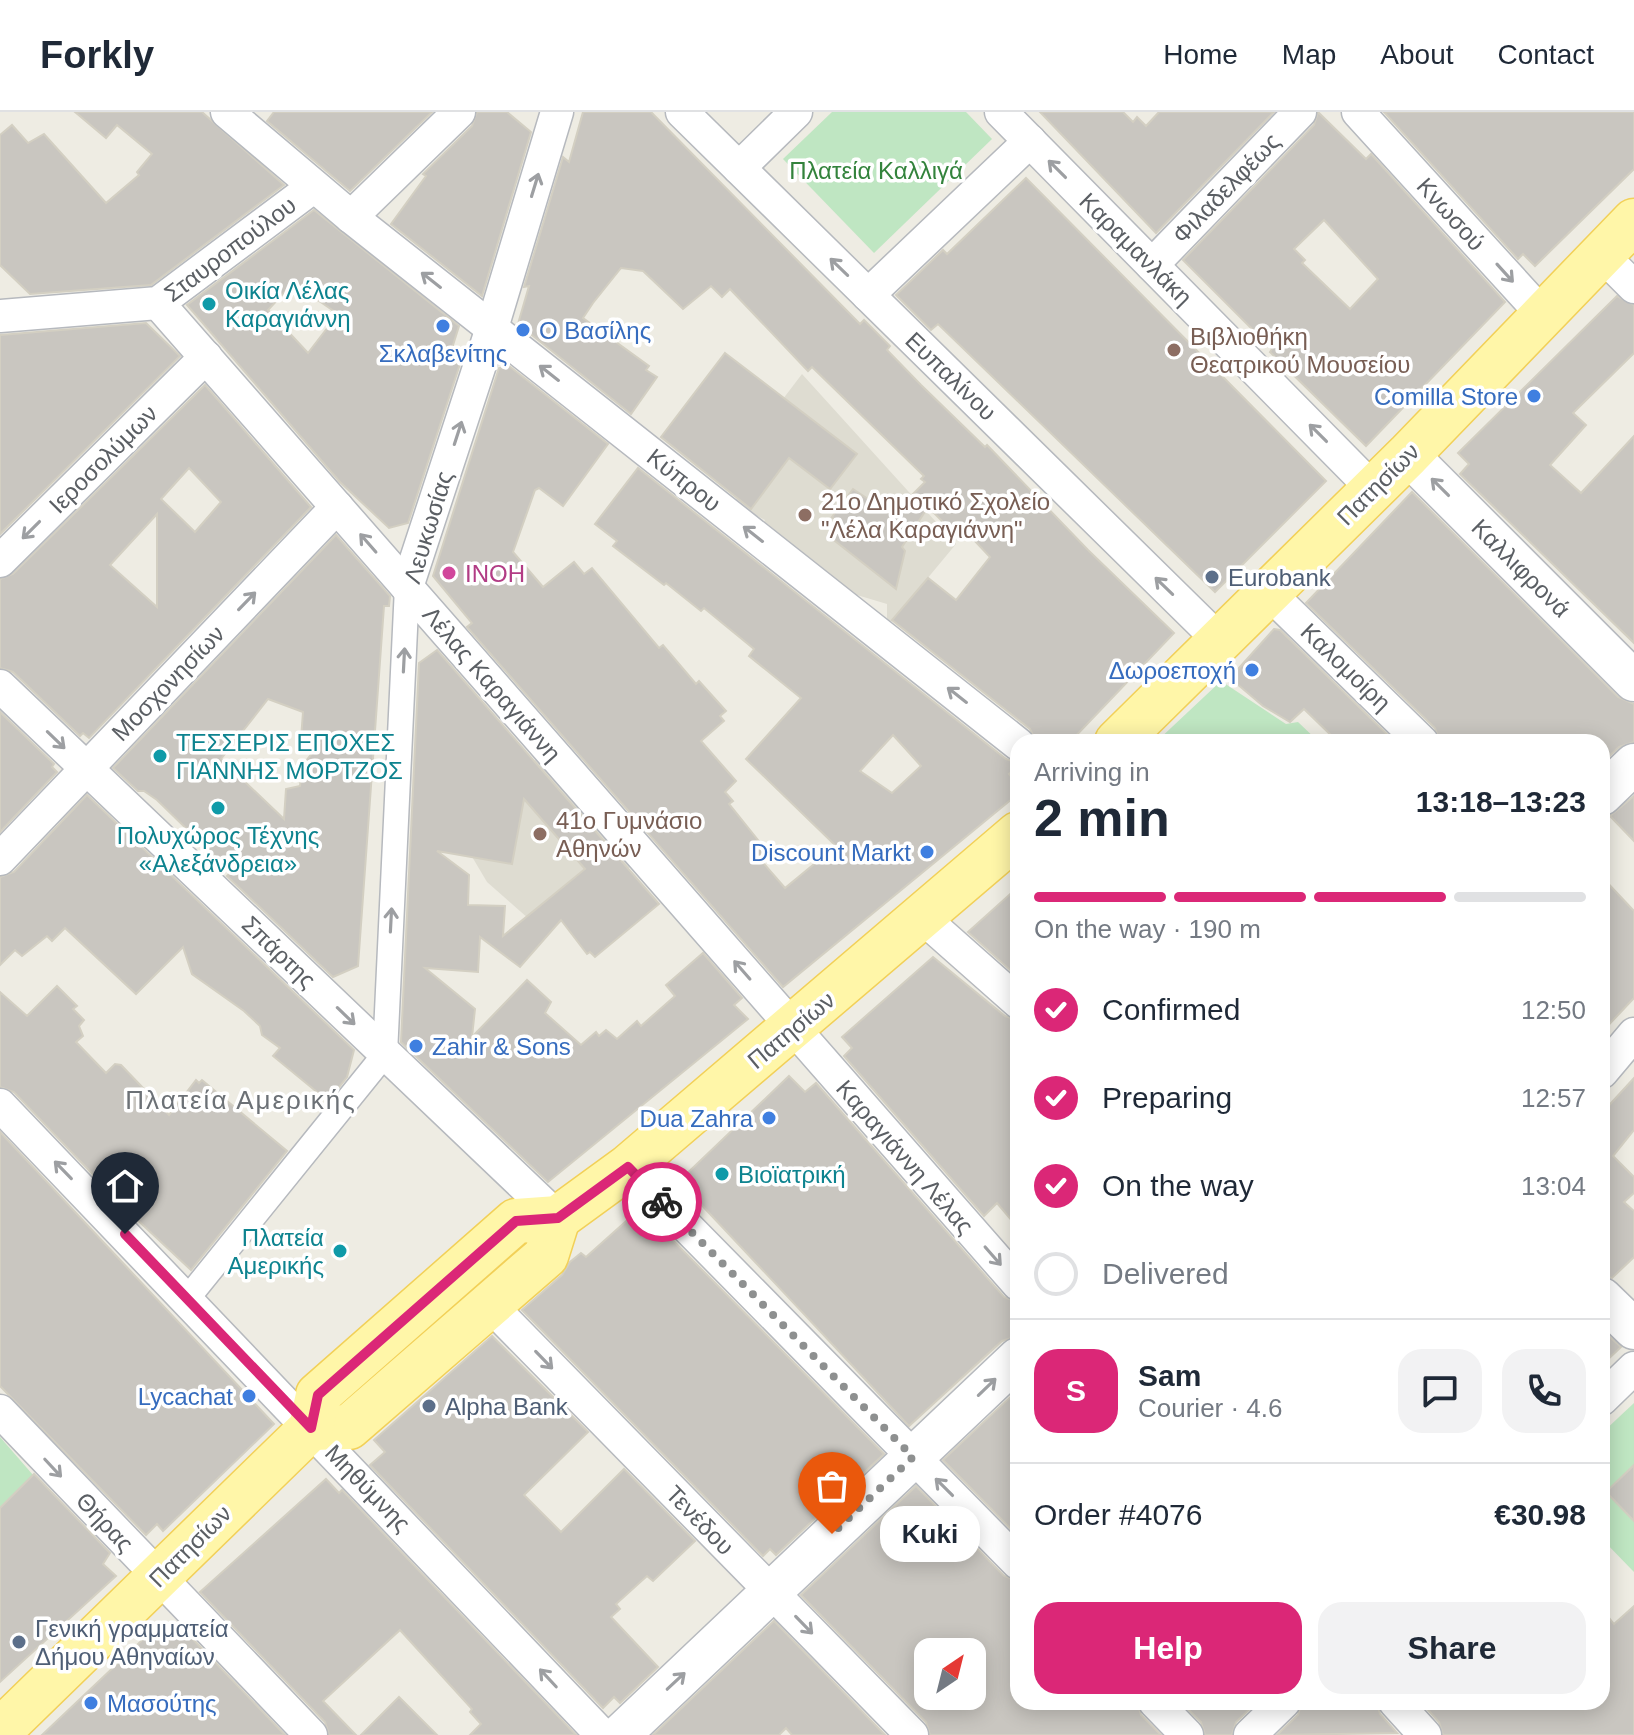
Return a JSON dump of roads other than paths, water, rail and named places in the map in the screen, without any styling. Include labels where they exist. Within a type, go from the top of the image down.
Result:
[{"type":"main road","name":"Πατησίων","points":[[1125,734],[1408,455],[1634,221]]},
{"type":"main road","name":"Πατησίων","points":[[0,1731],[311,1428],[318,1395],[494,1239],[516,1221],[558,1218],[628,1167],[1010,841]]},
{"type":"main road","points":[[311,1428],[349,1427],[546,1256],[558,1218]]},
{"type":"street","name":"Κύπρου","points":[[227,112],[313,187],[1010,738]]},
{"type":"street","points":[[351,217],[459,112]]},
{"type":"street","name":"Ευπαλίνου","points":[[682,112],[1220,641]]},
{"type":"street","points":[[739,168],[796,112]]},
{"type":"street","name":"Καραμανλάκη","points":[[1001,112],[1373,489]]},
{"type":"street","name":"Φιλαδελφέως","points":[[1152,265],[1300,112]]},
{"type":"street","name":"Κνωσού","points":[[1358,112],[1543,315]]},
{"type":"street","name":"Λευκωσίας","points":[[385,1054],[407,587],[492,328],[545,119]]},
{"type":"street","points":[[868,295],[1030,141]]},
{"type":"street","name":"Σταυροπούλου","points":[[7,308],[158,303],[313,187]]},
{"type":"street","points":[[1603,256],[1634,287]]},
{"type":"street","name":"Λέλας Καραγιάννη","points":[[158,303],[793,1029]]},
{"type":"street","name":"Ιεροσολύμων","points":[[0,561],[206,357]]},
{"type":"street","name":"Καλλιφρονά","points":[[1408,455],[1634,681]]},
{"type":"street","name":"Μοσχονησίων","points":[[0,859],[337,507]]},
{"type":"street","name":"Καλομοίρη","points":[[1269,593],[1414,734]]},
{"type":"street","name":"Σπάρτης","points":[[0,686],[558,1218]]},
{"type":"street","points":[[1610,787],[1634,764]]},
{"type":"street","points":[[923,918],[1010,995]]},
{"type":"street","name":"Καραγιάννη Λέλας","points":[[793,1029],[1010,1275]]},
{"type":"street","points":[[1610,1062],[1634,1034]]},
{"type":"street","points":[[187,1299],[385,1054]]},
{"type":"street","name":"Μηθύμνης","points":[[0,1105],[602,1735]]},
{"type":"street","points":[[494,1239],[505,1205],[506,1166]]},
{"type":"street","points":[[628,1167],[1010,1555]]},
{"type":"street","name":"Τενέδου","points":[[489,1304],[912,1735]]},
{"type":"street","points":[[1610,1306],[1634,1329]]},
{"type":"street","points":[[620,1735],[1010,1366]]},
{"type":"street","points":[[1610,1391],[1634,1368]]},
{"type":"street","name":"Θήρας","points":[[0,1411],[311,1735]]},
{"type":"street","points":[[1163,1710],[1187,1735]]},
{"type":"street","points":[[1250,1735],[1276,1710]]},
{"type":"street","points":[[1402,1710],[1425,1735]]},
{"type":"place","name":"Οικία Λέλας Καραγιάννη","points":[[209,304]]},
{"type":"place","name":"Σκλαβενίτης","points":[[443,326]]},
{"type":"place","name":"Ο Βασίλης","points":[[523,330]]},
{"type":"place","name":"Βιβλιοθήκη Θεατρικού Μουσείου","points":[[1174,350]]},
{"type":"place","name":"Comilla Store","points":[[1534,396]]},
{"type":"place","name":"21ο Δημοτικό Σχολείο \"Λέλα Καραγιάννη\"","points":[[805,515]]},
{"type":"place","name":"ΙNOH","points":[[449,573]]},
{"type":"place","name":"Eurobank","points":[[1212,577]]},
{"type":"place","name":"Δωροεποχή","points":[[1252,670]]},
{"type":"place","name":"ΤΕΣΣΕΡΙΣ ΕΠΟΧΕΣ ΓΙΑΝΝΗΣ ΜΟΡΤΖΟΣ","points":[[160,756]]},
{"type":"place","name":"Πολυχώρος Τέχνης «Αλεξάνδρεια»","points":[[218,808]]},
{"type":"place","name":"41ο Γυμνάσιο Αθηνών","points":[[540,834]]},
{"type":"place","name":"Discount Markt","points":[[927,852]]},
{"type":"place","name":"Zahir & Sons","points":[[416,1046]]},
{"type":"place","name":"Dua Zahra","points":[[769,1118]]},
{"type":"place","name":"Βιοϊατρική","points":[[722,1174]]},
{"type":"place","name":"Πλατεία Αμερικής","points":[[340,1251]]},
{"type":"place","name":"Lycachat","points":[[249,1396]]},
{"type":"place","name":"Alpha Bank","points":[[429,1406]]},
{"type":"place","name":"Kuki","points":[[832,1534]]},
{"type":"place","name":"Γενική γραμματεία Δήμου Αθηναίων","points":[[19,1642]]},
{"type":"place","name":"Μασούτης","points":[[91,1703]]},
{"type":"district","name":"Πλατεία Αμερικής","points":[[241,1100]]},
{"type":"park label","name":"Πλατεία Καλλιγά","points":[[876,170]]}]
